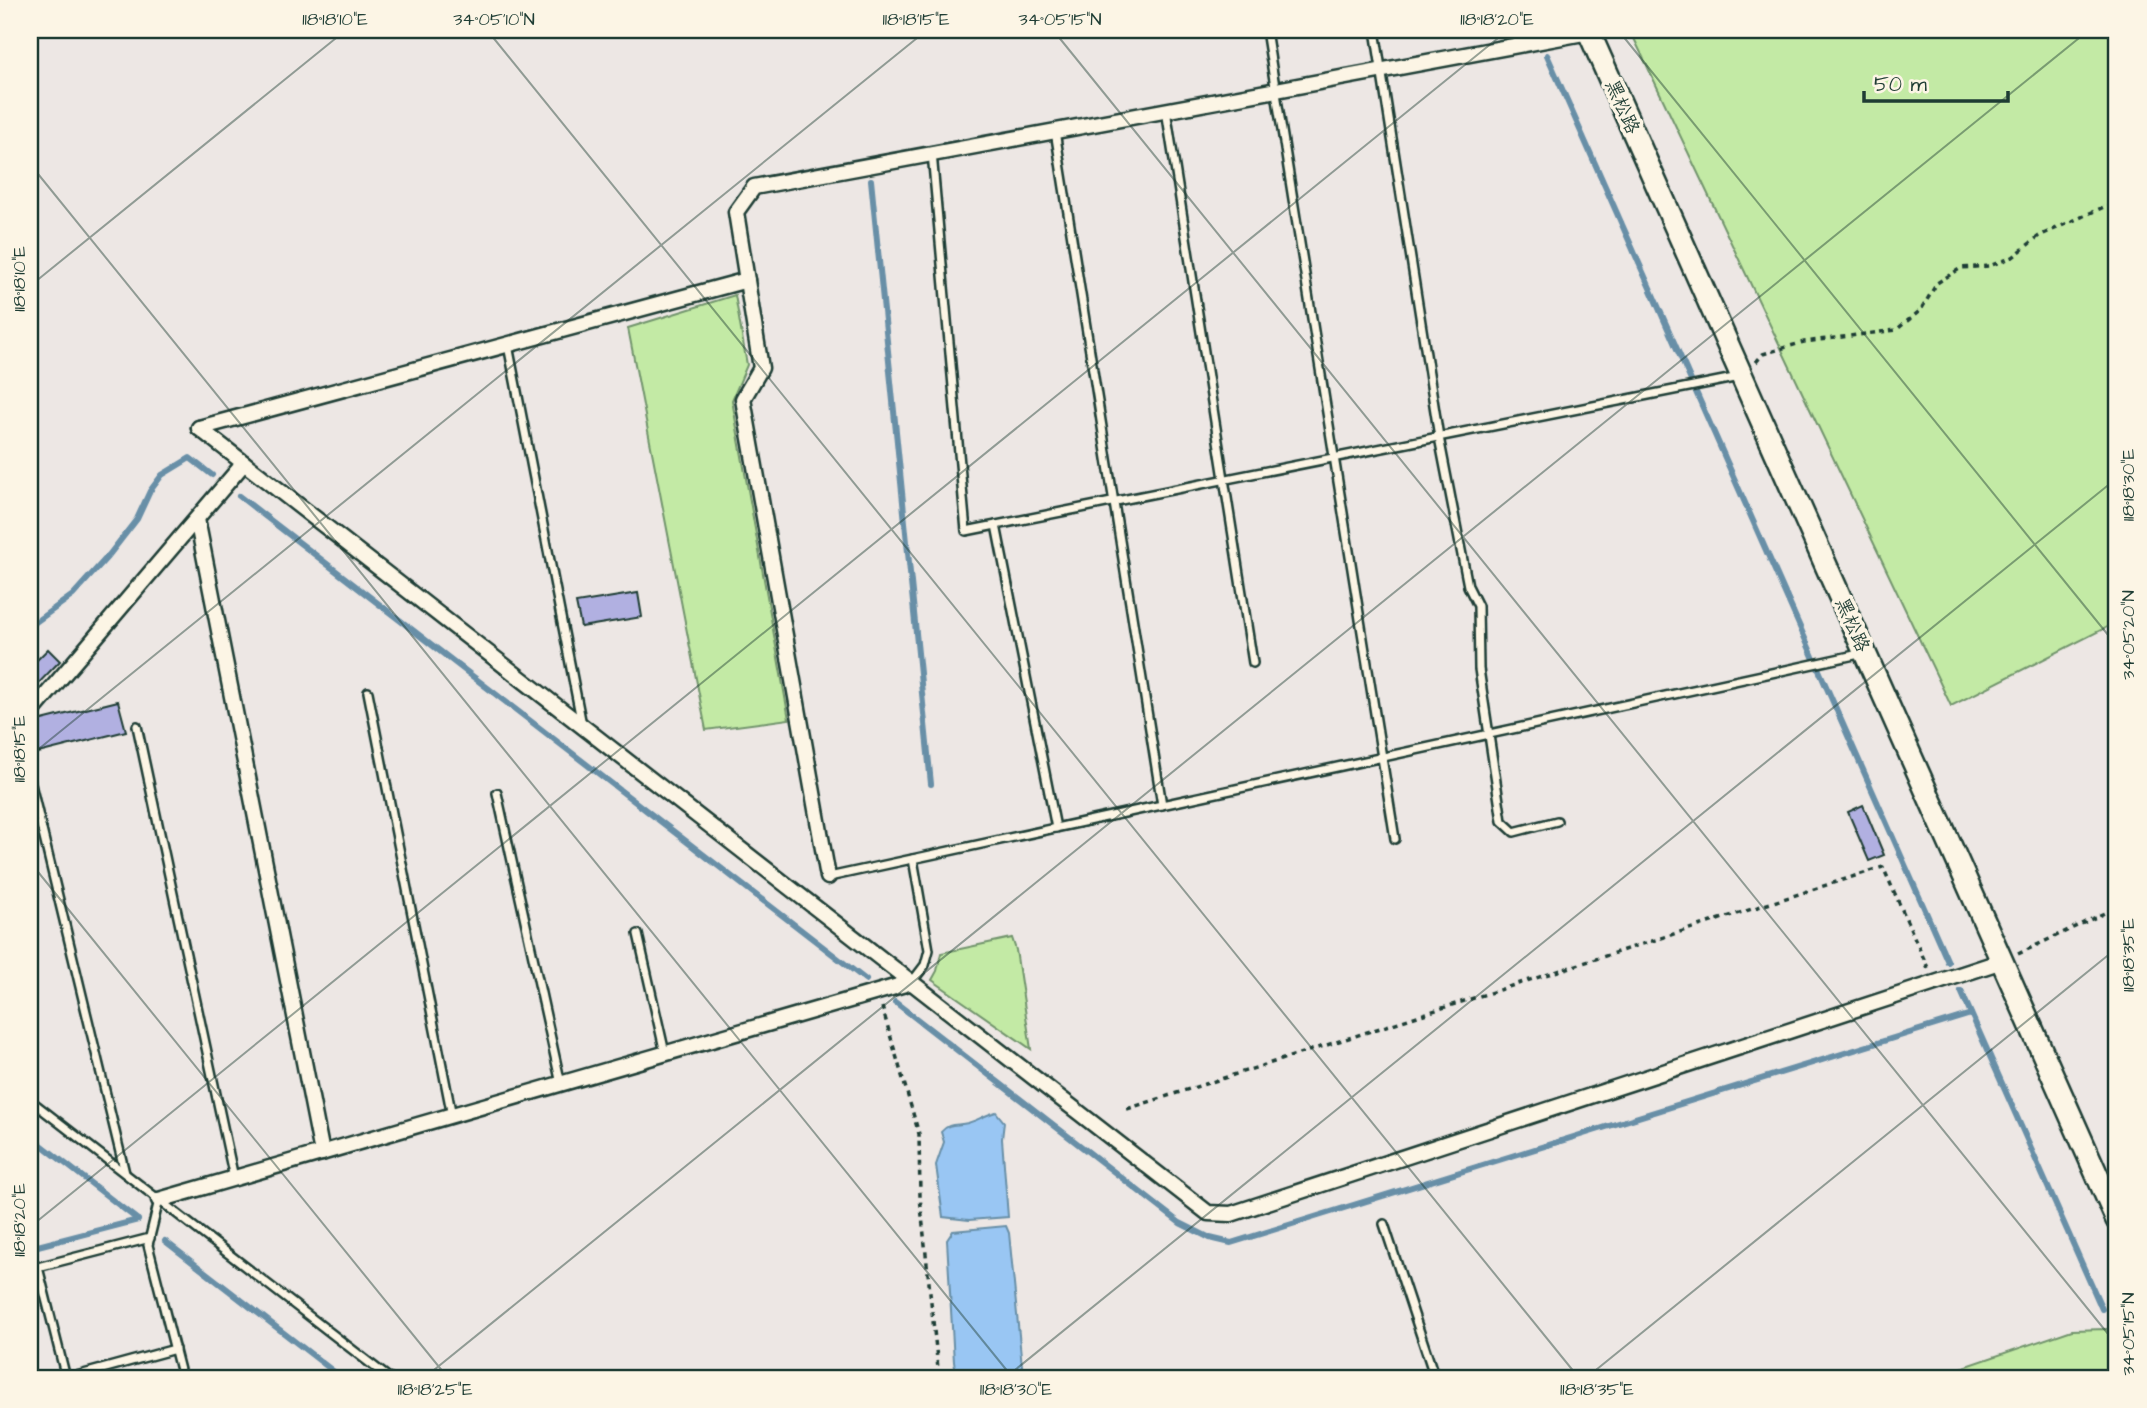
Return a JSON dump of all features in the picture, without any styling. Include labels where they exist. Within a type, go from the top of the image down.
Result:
[{"type":"street","points":[[828,877],[743,399],[761,368],[736,212],[754,187],[1589,31]]},
{"type":"street","name":"黑松路","points":[[1589,31],[2117,1220]]},
{"type":"street","points":[[747,280],[199,428],[1208,1213],[1231,1214],[2001,961]]},
{"type":"street","points":[[30,714],[244,463]]},
{"type":"street","points":[[197,519],[322,1153]]},
{"type":"street","points":[[159,1200],[912,982]]},
{"type":"lane","points":[[1266,30],[1395,839]]},
{"type":"lane","points":[[1375,30],[1439,437],[1468,586],[1478,606],[1479,669],[1502,821],[1514,832],[1557,821]]},
{"type":"lane","points":[[1166,110],[1253,663]]},
{"type":"lane","points":[[1055,130],[1163,805]]},
{"type":"lane","points":[[932,153],[966,531],[1742,377]]},
{"type":"lane","points":[[508,345],[583,726]]},
{"type":"lane","points":[[996,525],[1056,828]]},
{"type":"lane","points":[[828,877],[1865,652]]},
{"type":"lane","points":[[368,692],[452,1116]]},
{"type":"lane","points":[[137,726],[234,1179]]},
{"type":"lane","points":[[30,780],[126,1175]]},
{"type":"lane","points":[[497,793],[561,1084]]},
{"type":"lane","points":[[912,982],[925,965],[929,950],[913,859]]},
{"type":"lane","points":[[638,934],[666,1053]]},
{"type":"lane","points":[[30,1100],[389,1378]]},
{"type":"lane","points":[[159,1200],[148,1245],[182,1378]]},
{"type":"lane","points":[[1384,1224],[1435,1378]]},
{"type":"lane","points":[[150,1238],[34,1268],[67,1378],[175,1349]]},
{"type":"lane","points":[[104,1369],[106,1378]]},
{"type":"path","points":[[1742,377],[1763,354],[1804,342],[1896,330],[1921,310],[1937,283],[1961,268],[1989,266],[2013,257],[2039,236],[2117,201]]},
{"type":"path","points":[[1127,1109],[1883,867],[1934,983]]},
{"type":"path","points":[[2001,961],[2117,908]]},
{"type":"path","points":[[878,992],[919,1134],[920,1196],[939,1378]]},
{"type":"green space","points":[[1630,30],[2117,30],[2117,622],[1951,706]]},
{"type":"green space","points":[[735,295],[747,365],[732,400],[789,719],[706,730],[628,328]]},
{"type":"green space","points":[[1012,938],[1031,1049],[932,980],[941,953]]},
{"type":"green space","points":[[2072,1330],[2117,1330],[2117,1376],[2112,1378],[1932,1378]]},
{"type":"water","points":[[996,1112],[1004,1122],[1002,1139],[1008,1217],[969,1220],[943,1217],[936,1165],[944,1142],[941,1132],[950,1126],[968,1123]]},
{"type":"water","points":[[1006,1226],[1009,1233],[1022,1366],[1019,1378],[963,1378],[956,1373],[954,1362],[947,1240],[953,1231]]},
{"type":"building","points":[[638,593],[642,617],[581,627],[576,603]]},
{"type":"building","points":[[48,649],[60,661],[30,692],[30,667]]},
{"type":"building","points":[[118,701],[126,731],[38,753],[30,723]]},
{"type":"building","points":[[1863,805],[1884,855],[1869,861],[1848,812]]},
{"type":"waterway","points":[[1547,55],[1948,962]]},
{"type":"waterway","points":[[871,180],[931,784]]},
{"type":"waterway","points":[[30,626],[73,595],[109,555],[137,519],[150,491],[162,475],[190,458],[212,475]]},
{"type":"waterway","points":[[239,496],[866,980]]},
{"type":"waterway","points":[[1961,991],[2102,1309]]},
{"type":"waterway","points":[[895,1002],[1180,1223],[1210,1238],[1231,1243],[1971,1014]]},
{"type":"waterway","points":[[30,1136],[138,1220]]},
{"type":"waterway","points":[[30,1248],[138,1220]]},
{"type":"waterway","points":[[165,1241],[342,1378]]}]
